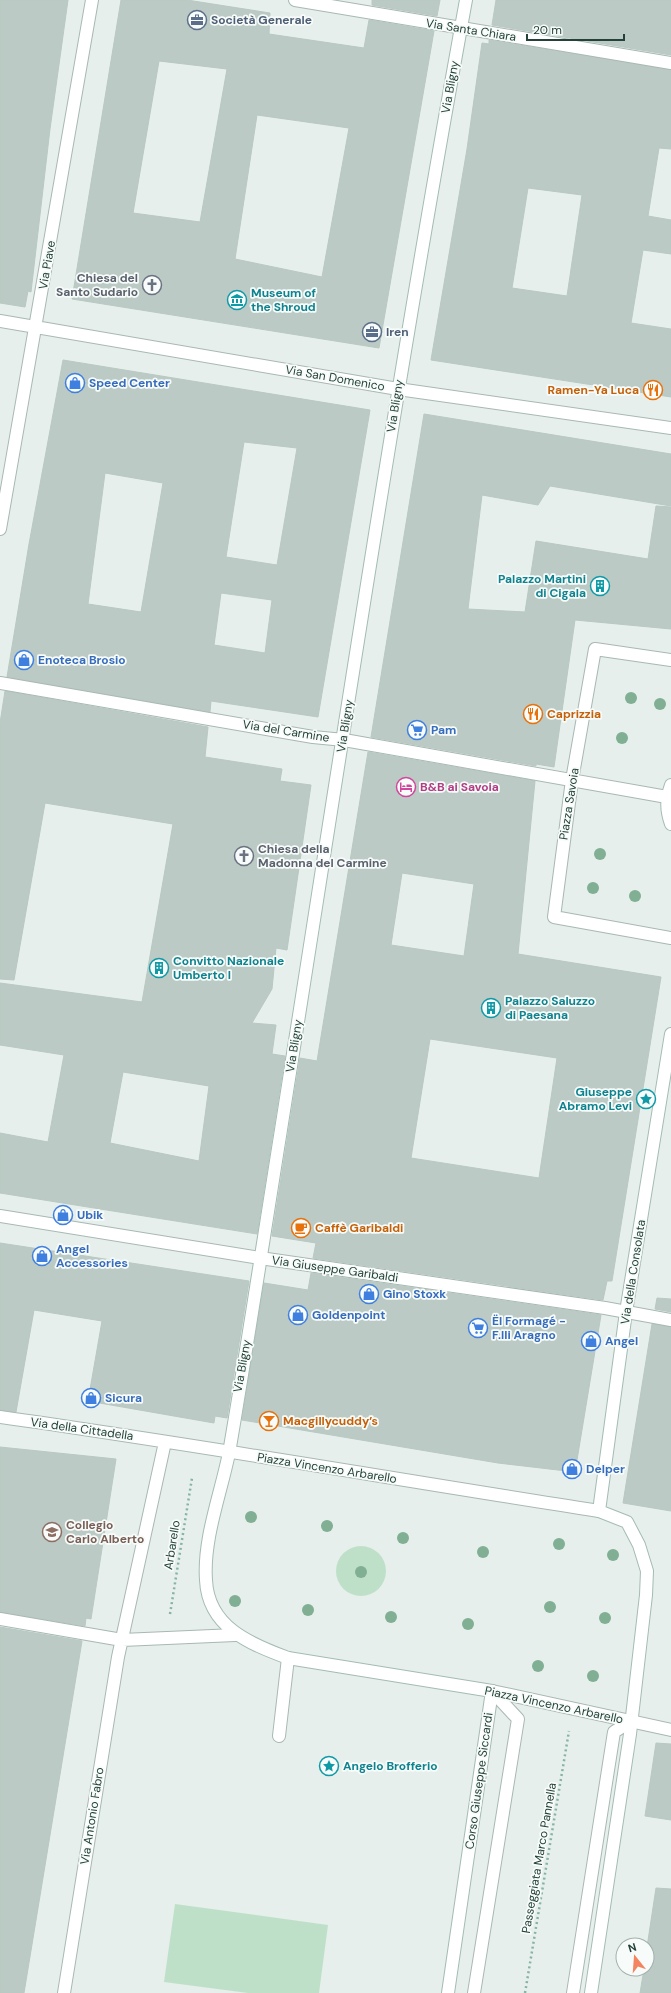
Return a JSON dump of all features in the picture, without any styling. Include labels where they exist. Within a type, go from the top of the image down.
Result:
[{"type":"street","name":"Via Piave","points":[[0,529],[92,0]]},
{"type":"street","name":"Via Santa Chiara","points":[[295,0],[460,29],[671,63]]},
{"type":"street","name":"Via Bligny","points":[[229,1453],[344,740],[398,388],[466,0]]},
{"type":"street","name":"Via San Domenico","points":[[0,321],[398,388],[671,428]]},
{"type":"street","name":"Piazza Savoia","points":[[671,660],[595,649],[572,780],[554,917],[671,938]]},
{"type":"street","name":"Via del Carmine","points":[[0,683],[313,737],[344,740],[667,797]]},
{"type":"street","points":[[671,784],[667,797],[667,812],[671,824]]},
{"type":"street","name":"Via della Consolata","points":[[598,1511],[626,1312],[671,1034]]},
{"type":"street","name":"Via Giuseppe Garibaldi","points":[[0,1216],[260,1258],[671,1320]]},
{"type":"street","name":"Via della Cittadella","points":[[0,1417],[165,1442]]},
{"type":"street","points":[[122,1640],[165,1442]]},
{"type":"street","name":"Piazza Vincenzo Arbarello","points":[[165,1442],[598,1511],[627,1522],[639,1545],[647,1571],[646,1595],[631,1721],[492,1691],[288,1658],[263,1649],[235,1635],[223,1622],[214,1607],[208,1593],[205,1578],[210,1533],[229,1453]]},
{"type":"street","name":"Piazza Vincenzo Arbarello","points":[[0,1619],[122,1640],[235,1635]]},
{"type":"street","name":"Via Antonio Fabro","points":[[64,1993],[116,1664],[122,1640]]},
{"type":"street","points":[[278,1736],[288,1658]]},
{"type":"street","name":"Corso Giuseppe Siccardi","points":[[448,1993],[492,1691]]},
{"type":"street","name":"Corso Giuseppe Siccardi","points":[[474,1993],[518,1719],[492,1691]]},
{"type":"street","points":[[591,1993],[631,1721]]},
{"type":"street","points":[[573,1993],[614,1732],[631,1721],[671,1730]]},
{"type":"path","name":"Arbarello","points":[[170,1615],[192,1478]]},
{"type":"path","name":"Passeggiata Marco Pannella","points":[[525,1993],[570,1726]]},
{"type":"green space","points":[[361,1546],[371,1548],[379,1553],[384,1561],[386,1571],[384,1581],[379,1589],[371,1594],[361,1596],[351,1594],[343,1589],[338,1581],[336,1571],[338,1561],[343,1553],[351,1548]]},
{"type":"green space","points":[[175,1904],[328,1925],[319,1993],[248,1993],[164,1982]]},
{"type":"building","points":[[0,0],[68,0],[50,129],[31,292],[28,291],[25,307],[0,303]]},
{"type":"building","points":[[121,0],[187,0],[270,13],[269,34],[364,48],[369,20],[434,31],[379,348],[72,299]],"holes":[[[159,61],[227,69],[200,222],[133,213]],[[257,115],[349,128],[322,277],[235,259]]]},
{"type":"building","points":[[372,0],[440,0],[437,16],[372,5]]},
{"type":"building","points":[[496,0],[671,0],[671,55],[492,25]]},
{"type":"building","points":[[489,40],[671,70],[671,149],[659,148],[648,216],[671,220],[671,254],[643,250],[631,323],[671,329],[671,397],[431,360],[467,149],[482,43],[489,44]],"holes":[[[528,188],[582,195],[567,296],[512,288]]]},
{"type":"building","points":[[63,360],[370,410],[318,717],[211,701],[210,712],[7,677],[29,544]],"holes":[[[244,442],[297,448],[277,565],[226,557]],[[105,473],[163,483],[141,612],[88,604]],[[221,593],[272,600],[265,653],[214,645]]]},
{"type":"building","points":[[424,414],[671,454],[671,506],[550,486],[538,505],[482,495],[468,609],[525,612],[536,541],[648,559],[656,506],[671,507],[671,629],[575,620],[554,767],[536,764],[536,766],[371,737]]},
{"type":"building","name":"Convitto Nazionale Umberto I","points":[[5,691],[208,727],[205,757],[282,769],[280,781],[311,785],[287,950],[276,948],[272,989],[252,1023],[276,1025],[272,1054],[285,1056],[257,1234],[0,1193],[0,1133],[48,1142],[64,1055],[0,1045],[0,983],[142,1002],[173,824],[45,803],[14,980],[0,979],[0,723]],"holes":[[[123,1072],[209,1086],[199,1161],[110,1143]]]},
{"type":"building","name":"Palazzo Saluzzo di Paesana","points":[[368,752],[535,781],[518,954],[661,977],[612,1281],[607,1281],[603,1300],[313,1258],[316,1243],[272,1236],[300,1058],[317,1061]],"holes":[[[402,873],[474,884],[464,956],[391,945]],[[430,1039],[557,1058],[539,1178],[411,1158]]]},
{"type":"building","points":[[0,1243],[249,1281],[227,1418],[215,1416],[214,1423],[88,1401],[102,1321],[34,1310],[16,1412],[0,1410]]},
{"type":"building","points":[[311,1273],[601,1315],[575,1472],[498,1463],[242,1420],[264,1283],[308,1290]]},
{"type":"building","points":[[657,1298],[671,1299],[671,1312],[655,1309]]},
{"type":"building","points":[[652,1324],[671,1327],[671,1511],[623,1503]]},
{"type":"building","name":"Collegio Carlo Alberto","points":[[0,1447],[116,1459],[91,1619],[86,1618],[85,1626],[0,1612]]},
{"type":"building","points":[[0,1627],[82,1641],[24,1993],[0,1993]]},
{"type":"building","points":[[656,1743],[671,1744],[671,1820],[645,1816]]},
{"type":"building","points":[[656,1888],[671,1889],[671,1993],[640,1993],[643,1977],[655,1977],[655,1937],[649,1937]]},
{"type":"place","name":"Società Generale","points":[[197,20]]},
{"type":"place","name":"Chiesa del Santo Sudario","points":[[152,285]]},
{"type":"place","name":"Museum of the Shroud","points":[[237,300]]},
{"type":"place","name":"Iren","points":[[372,332]]},
{"type":"place","name":"Speed Center","points":[[75,383]]},
{"type":"place","name":"Ramen-Ya Luca","points":[[653,390]]},
{"type":"place","name":"Palazzo Martini di Cigala","points":[[600,586]]},
{"type":"place","name":"Enoteca Brosio","points":[[24,660]]},
{"type":"place","name":"Caprizzia","points":[[533,714]]},
{"type":"place","name":"Pam","points":[[417,730]]},
{"type":"place","name":"B&B ai Savoia","points":[[406,787]]},
{"type":"place","name":"Chiesa della Madonna del Carmine","points":[[244,856]]},
{"type":"place","name":"Convitto Nazionale Umberto I","points":[[159,968]]},
{"type":"place","name":"Palazzo Saluzzo di Paesana","points":[[491,1008]]},
{"type":"place","name":"Giuseppe Abramo Levi","points":[[646,1099]]},
{"type":"place","name":"Ubik","points":[[63,1215]]},
{"type":"place","name":"Caffè Garibaldi","points":[[301,1228]]},
{"type":"place","name":"Angel Accessories","points":[[42,1256]]},
{"type":"place","name":"Gino Stoxk","points":[[369,1294]]},
{"type":"place","name":"Goldenpoint","points":[[298,1315]]},
{"type":"place","name":"Ël Formagé - F.lli Aragno","points":[[478,1328]]},
{"type":"place","name":"Angel","points":[[591,1341]]},
{"type":"place","name":"Sicura","points":[[91,1398]]},
{"type":"place","name":"Macgillycuddy’s","points":[[269,1421]]},
{"type":"place","name":"Delper","points":[[572,1469]]},
{"type":"place","name":"Collegio Carlo Alberto","points":[[52,1532]]},
{"type":"place","name":"Angelo Brofferio","points":[[329,1766]]}]
